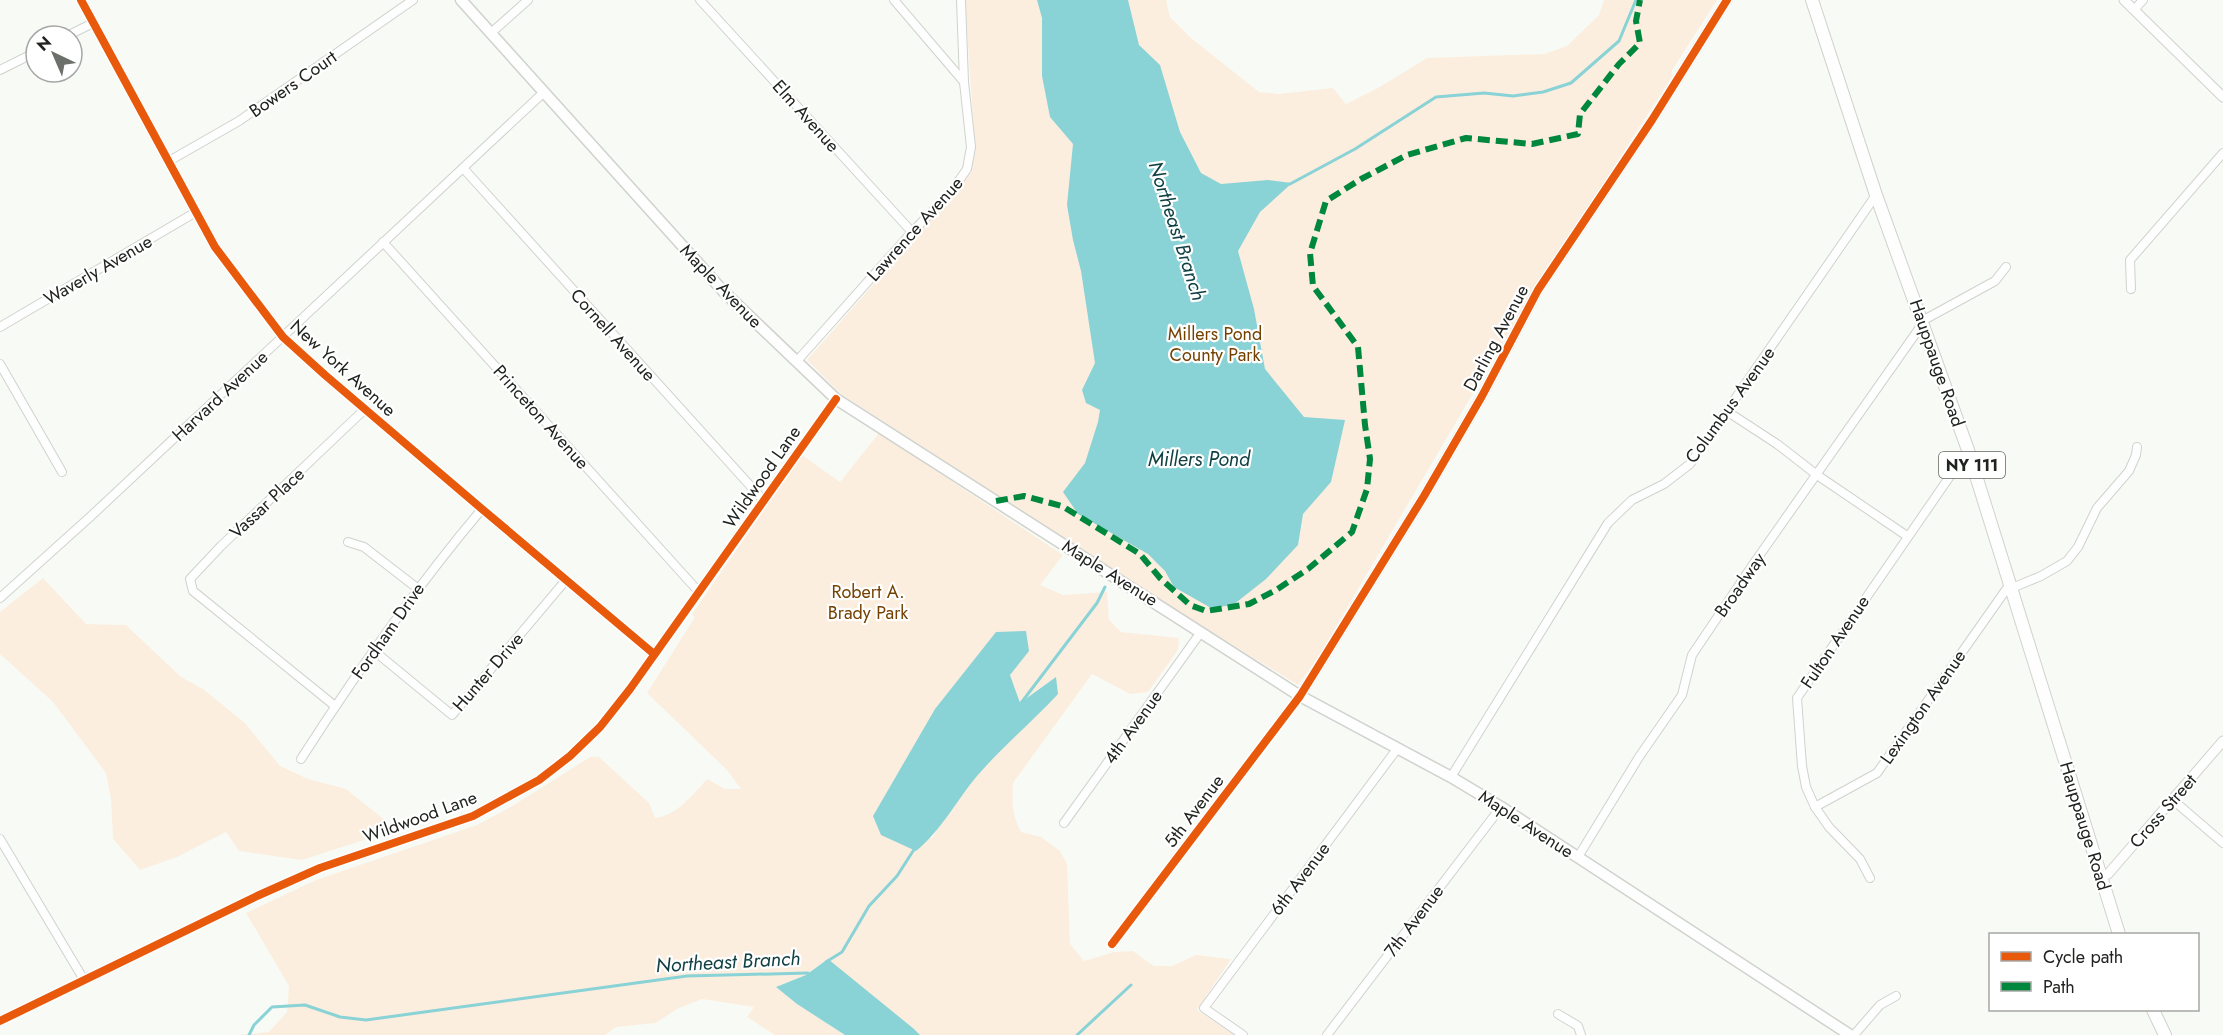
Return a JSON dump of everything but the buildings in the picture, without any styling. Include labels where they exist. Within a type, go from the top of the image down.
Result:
[{"type":"main road","name":"Maple Avenue","points":[[461,0],[724,292],[836,399],[1300,696],[1451,777],[1501,807],[1852,1035]]},
{"type":"main road","name":"Hauppauge Road","points":[[1812,0],[1876,195],[1968,450],[2119,933]]},
{"type":"main road","points":[[2153,1011],[2165,1035]]},
{"type":"street","name":"New York Avenue","points":[[81,0],[215,247],[283,336],[365,409],[654,654]]},
{"type":"street","name":"Bowers Court","points":[[169,161],[239,121],[412,0]]},
{"type":"street","points":[[491,33],[528,0]]},
{"type":"street","name":"Elm Avenue","points":[[700,0],[912,232]]},
{"type":"street","points":[[894,0],[964,82]]},
{"type":"street","name":"Lawrence Avenue","points":[[797,361],[912,232],[951,192],[967,169],[971,147],[964,82],[961,0]]},
{"type":"street","name":"Darling Avenue","points":[[1300,696],[1430,486],[1482,396],[1538,290],[1646,129],[1727,0]]},
{"type":"street","points":[[2124,0],[2223,98]]},
{"type":"street","points":[[2134,10],[2143,0]]},
{"type":"street","points":[[84,28],[93,23]]},
{"type":"street","points":[[0,70],[24,58]]},
{"type":"street","name":"Harvard Avenue","points":[[0,598],[90,517],[543,93]]},
{"type":"street","points":[[2131,289],[2130,260],[2223,153]]},
{"type":"street","name":"Cornell Avenue","points":[[463,168],[764,501]]},
{"type":"street","name":"Columbus Avenue","points":[[1451,777],[1608,523],[1632,500],[1664,484],[1690,464],[1876,195]]},
{"type":"street","name":"Waverly Avenue","points":[[0,327],[196,212]]},
{"type":"street","name":"Princeton Avenue","points":[[383,242],[699,592]]},
{"type":"street","points":[[1923,322],[1995,281],[2006,267]]},
{"type":"street","name":"Broadway","points":[[1578,858],[1639,757],[1682,695],[1692,655],[1923,322]]},
{"type":"street","points":[[0,364],[62,472]]},
{"type":"street","name":"Wildwood Lane","points":[[0,1022],[257,896],[320,868],[473,816],[539,780],[570,756],[600,727],[630,689],[836,399]]},
{"type":"street","name":"Vassar Place","points":[[335,706],[193,591],[190,579],[365,409]]},
{"type":"street","points":[[1728,412],[1907,536]]},
{"type":"street","points":[[2011,586],[2041,576],[2067,561],[2078,547],[2097,508],[2129,471],[2137,447]]},
{"type":"street","name":"Fulton Avenue","points":[[1870,878],[1860,860],[1815,807],[1806,787],[1802,766],[1797,698],[1968,450]]},
{"type":"street","name":"Fordham Drive","points":[[301,759],[417,588],[482,509]]},
{"type":"street","points":[[348,542],[364,547],[417,588]]},
{"type":"street","name":"Hunter Drive","points":[[373,650],[452,716],[566,580]]},
{"type":"street","name":"Lexington Avenue","points":[[1815,807],[1877,773],[2011,586]]},
{"type":"street","name":"4th Avenue","points":[[1065,823],[1201,632]]},
{"type":"street","name":"5th Avenue","points":[[1112,944],[1300,696]]},
{"type":"street","name":"Cross Street","points":[[2100,877],[2108,874],[2223,741]]},
{"type":"street","name":"6th Avenue","points":[[1243,1035],[1204,1008],[1397,749]]},
{"type":"street","points":[[2173,800],[2223,843]]},
{"type":"street","name":"7th Avenue","points":[[1327,1035],[1501,807]]},
{"type":"street","points":[[0,839],[84,980]]},
{"type":"street","points":[[1852,1035],[1880,1005],[1896,996]]},
{"type":"street","points":[[1558,1014],[1578,1026],[1581,1035]]},
{"type":"green space","name":"Millers Pond County Park","points":[[965,0],[1166,0],[1170,17],[1191,38],[1259,92],[1279,94],[1333,88],[1346,104],[1378,88],[1427,58],[1544,54],[1567,46],[1599,15],[1604,0],[1717,0],[1671,72],[1673,75],[1535,288],[1318,657],[1298,685],[1152,595],[841,394],[807,360],[972,172],[975,147]]},
{"type":"green space","name":"Robert A. Brady Park","points":[[879,433],[1063,555],[1040,585],[1063,595],[1107,592],[1109,620],[1121,632],[1179,638],[1178,650],[1148,692],[1130,694],[1092,674],[1013,783],[1013,808],[1021,832],[1041,837],[1060,851],[1067,864],[1070,944],[1084,961],[1114,952],[1133,951],[1154,966],[1172,966],[1196,955],[1231,959],[1197,1010],[1235,1035],[920,1035],[828,960],[806,975],[776,987],[797,1004],[845,1035],[775,1035],[747,1017],[754,1007],[702,999],[677,1009],[656,1023],[616,1027],[605,1035],[237,1035],[269,1032],[287,1012],[289,986],[246,913],[316,880],[477,825],[514,805],[590,757],[599,757],[649,803],[655,818],[677,809],[707,779],[725,789],[741,789],[727,770],[647,693],[695,617],[692,614],[802,455],[840,482]],"holes":[[[934,719],[959,794],[932,838],[873,816],[918,739]]]},
{"type":"green space","points":[[43,578],[86,624],[126,625],[181,677],[203,689],[245,723],[280,766],[308,779],[346,789],[386,821],[370,838],[302,860],[239,851],[226,832],[177,857],[140,870],[113,839],[111,799],[106,773],[53,702],[0,654],[0,612]]},
{"type":"water","name":"Millers Pond","points":[[1037,0],[1128,0],[1139,45],[1160,65],[1180,132],[1201,173],[1221,184],[1268,180],[1292,183],[1260,212],[1238,251],[1254,309],[1265,369],[1304,417],[1345,420],[1331,482],[1303,514],[1298,545],[1266,579],[1233,605],[1211,608],[1174,587],[1165,571],[1148,554],[1078,514],[1063,492],[1085,463],[1100,410],[1086,403],[1082,390],[1095,363],[1081,271],[1067,205],[1073,144],[1050,117],[1042,76],[1042,18]]},
{"type":"water","points":[[1026,631],[1029,651],[1010,675],[1020,703],[1056,677],[1058,694],[987,765],[933,834],[916,851],[881,835],[873,816],[935,709],[996,632]]},
{"type":"water","points":[[828,959],[920,1035],[845,1035],[797,1004],[776,987],[806,975]]},
{"type":"waterway","points":[[1290,184],[1355,149],[1436,97],[1484,93],[1513,96],[1543,92],[1571,83],[1619,41],[1636,0]]},
{"type":"waterway","name":"Northeast Branch","points":[[1018,707],[1097,603],[1105,587]]},
{"type":"waterway","name":"Northeast Branch","points":[[826,962],[842,952],[869,906],[897,876],[915,848]]},
{"type":"waterway","name":"Northeast Branch","points":[[249,1035],[254,1025],[272,1007],[305,1005],[340,1017],[366,1020],[687,976],[808,973]]},
{"type":"waterway","points":[[1077,1035],[1131,985]]},
{"type":"marked path","points":[[996,501],[1024,496],[1062,506],[1140,554],[1160,578],[1190,605],[1206,611],[1249,604],[1308,569],[1352,532],[1367,489],[1370,459],[1358,347],[1313,286],[1310,253],[1326,201],[1361,179],[1407,155],[1466,138],[1532,144],[1578,134],[1580,114],[1619,64],[1640,43],[1636,21],[1640,0]]},
{"type":"cycle path","points":[[81,0],[215,247],[283,337],[654,654]]},
{"type":"cycle path","points":[[1112,944],[1300,696],[1424,496],[1482,396],[1538,290],[1652,120],[1727,0]]},
{"type":"cycle path","points":[[0,1021],[257,896],[320,868],[473,816],[539,780],[570,756],[600,727],[630,689],[836,399]]}]
